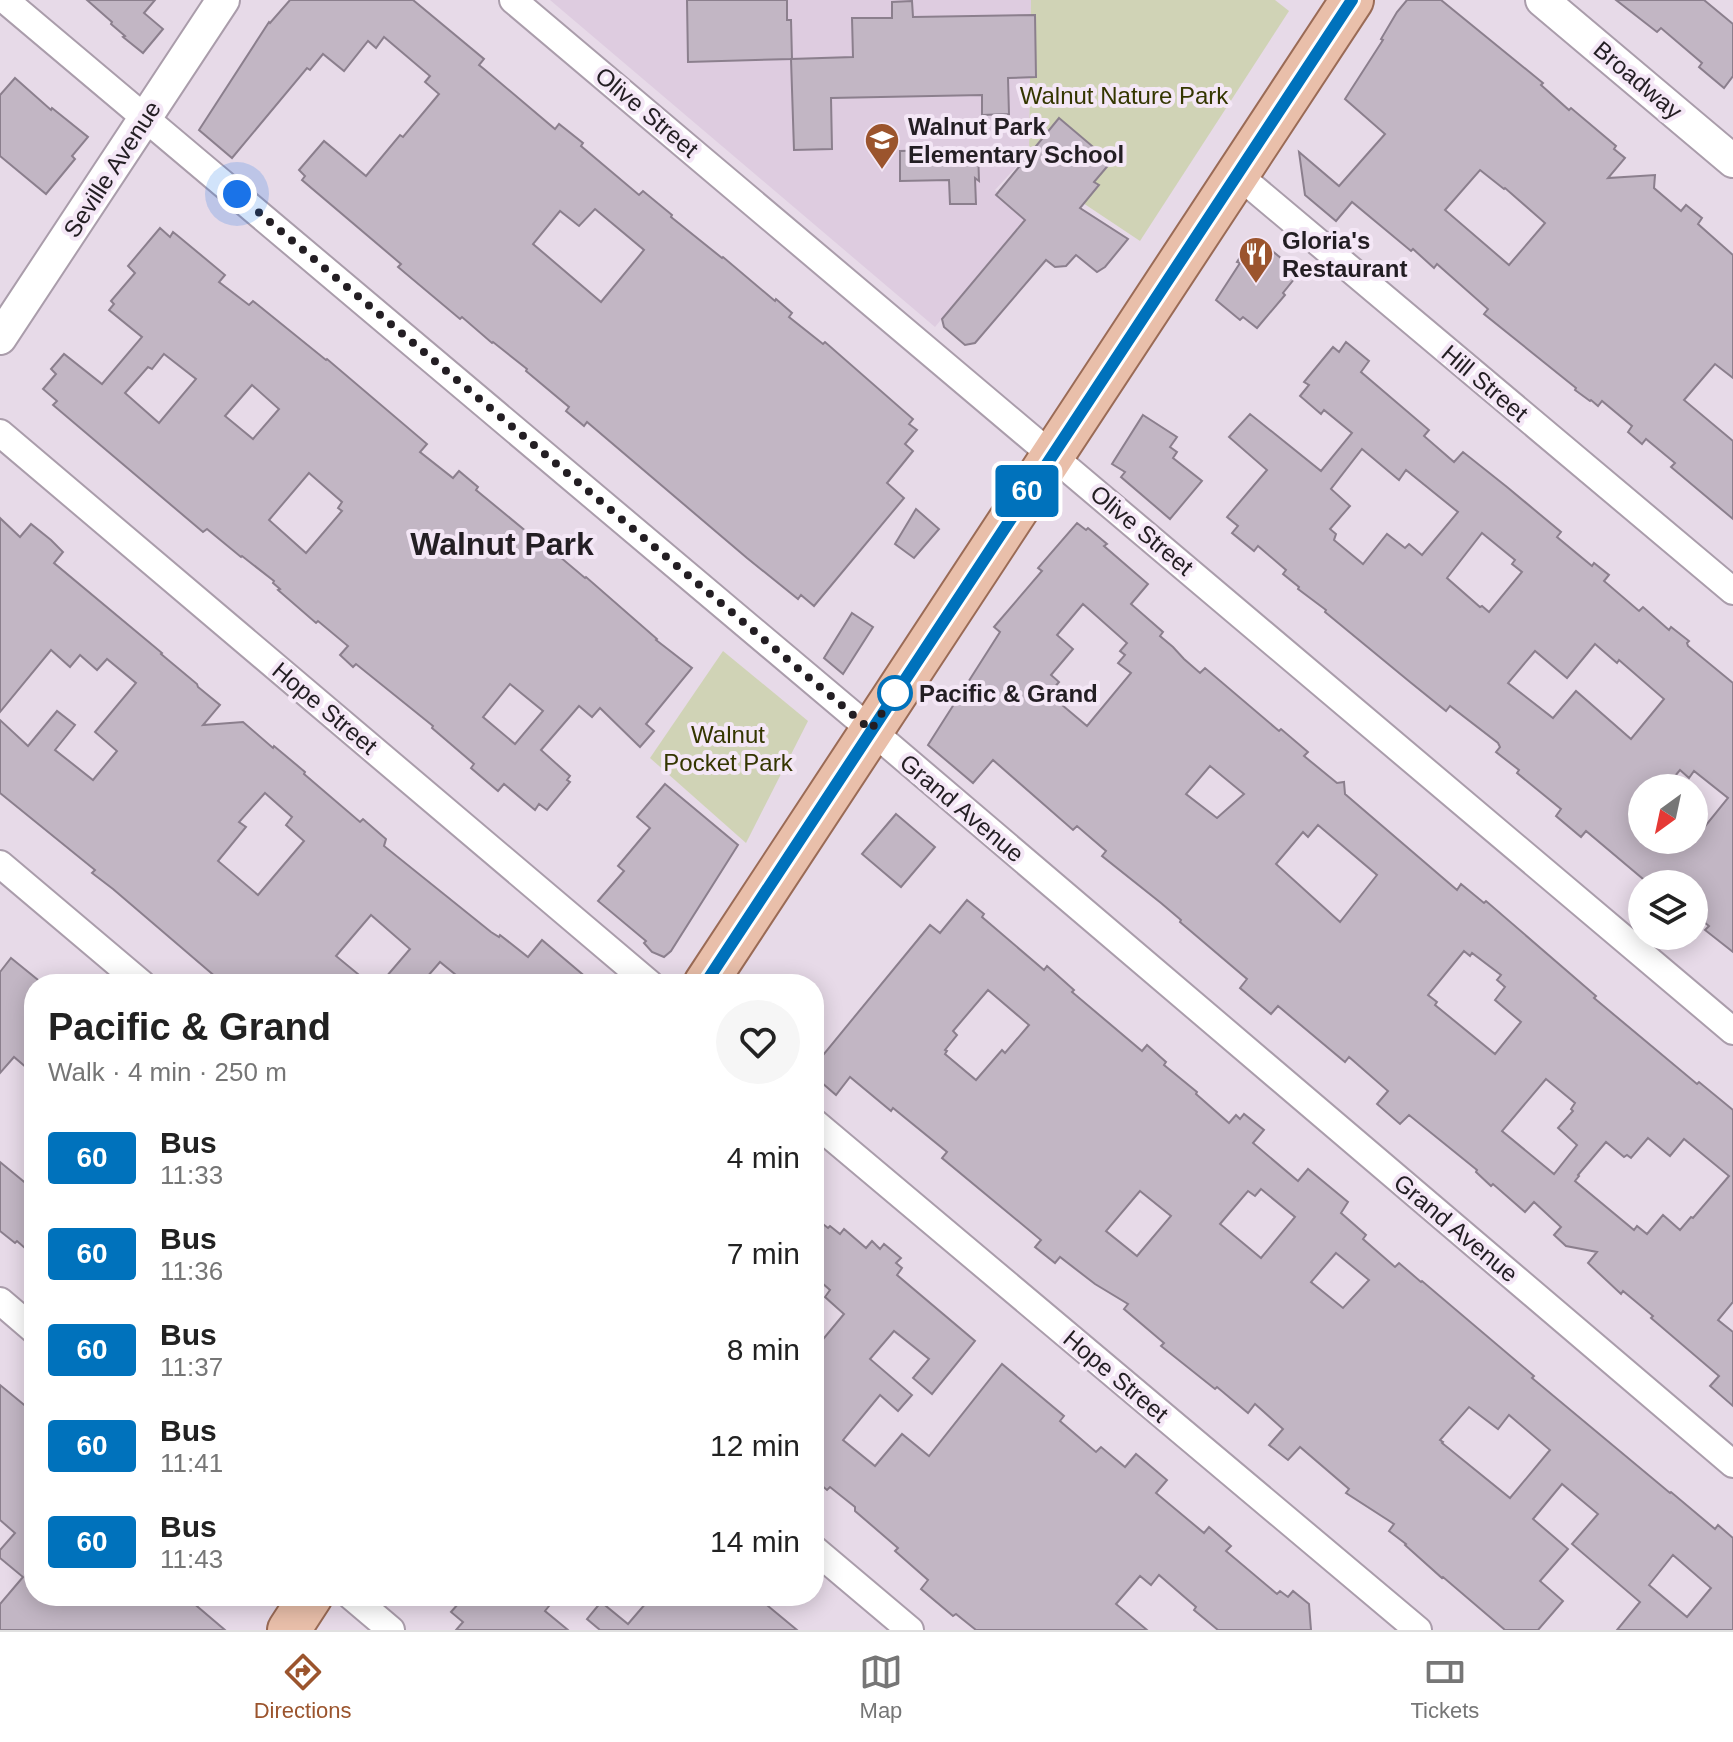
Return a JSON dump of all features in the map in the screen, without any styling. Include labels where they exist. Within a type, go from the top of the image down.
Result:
[{"type":"main road","points":[[712,974],[1352,0]]},
{"type":"main road","points":[[289,1630],[305,1606]]},
{"type":"street","name":"Grand Avenue","points":[[5,0],[871,730],[1733,1464]]},
{"type":"street","name":"Seville Avenue","points":[[0,338],[223,0]]},
{"type":"street","name":"Olive Street","points":[[513,0],[1733,1031]]},
{"type":"street","name":"Broadway","points":[[1542,0],[1733,161]]},
{"type":"street","name":"Hill Street","points":[[1237,174],[1733,591]]},
{"type":"street","name":"Hope Street","points":[[0,433],[638,974]]},
{"type":"street","points":[[0,864],[130,974]]},
{"type":"street","name":"Hope Street","points":[[824,1130],[1418,1630]]},
{"type":"street","points":[[0,1301],[24,1321]]},
{"type":"street","points":[[824,1557],[910,1630]]},
{"type":"street","points":[[363,1606],[391,1630]]},
{"type":"shaded area","name":"Walnut Park Elementary School","points":[[550,0],[1031,0],[1029,153],[995,190],[1026,217],[935,327]]},
{"type":"green space","name":"Walnut Nature Park","points":[[1031,0],[1275,0],[1289,11],[1140,241],[1077,199],[1029,153]]},
{"type":"green space","name":"Walnut Pocket Park","points":[[723,651],[808,721],[746,843],[650,758]]},
{"type":"building","points":[[87,0],[155,0],[144,13],[163,29],[143,53]]},
{"type":"building","points":[[290,0],[413,0],[484,59],[479,65],[555,129],[559,124],[639,195],[643,191],[671,217],[776,299],[792,313],[789,317],[823,344],[825,342],[913,419],[909,424],[917,430],[905,444],[913,451],[887,483],[904,498],[814,606],[801,595],[798,599],[747,558],[587,422],[584,426],[566,411],[569,407],[527,369],[398,267],[401,264],[302,180],[305,176],[299,170],[324,141],[366,176],[439,94],[425,82],[430,76],[384,37],[376,48],[368,41],[344,71],[323,54],[310,70],[307,68],[232,158],[199,130],[270,23]],"holes":[[[595,209],[644,250],[601,302],[533,244],[560,211],[579,226]]]},
{"type":"building","points":[[687,0],[787,0],[792,59],[688,62]]},
{"type":"building","points":[[1407,0],[1441,0],[1543,83],[1541,85],[1569,110],[1571,108],[1616,146],[1614,149],[1625,158],[1608,178],[1655,175],[1654,188],[1681,211],[1686,205],[1702,218],[1698,224],[1733,255],[1733,378],[1715,364],[1684,400],[1733,441],[1733,519],[1671,467],[1675,463],[1646,439],[1642,444],[1628,432],[1632,426],[1602,401],[1598,406],[1575,390],[1484,314],[1488,309],[1437,264],[1434,268],[1352,202],[1336,221],[1305,195],[1299,152],[1339,186],[1385,134],[1345,99]],"holes":[[[1480,170],[1545,223],[1509,265],[1445,210]]]},
{"type":"building","points":[[1616,0],[1704,0],[1733,24],[1733,76],[1724,88],[1699,67],[1702,63],[1661,28],[1657,32]]},
{"type":"building","points":[[912,1],[913,17],[1035,15],[1036,77],[1008,78],[1009,114],[982,115],[982,95],[831,98],[832,149],[794,150],[791,59],[853,57],[852,18],[892,18],[892,2]]},
{"type":"building","points":[[15,78],[88,137],[72,156],[75,159],[46,194],[0,156],[0,95]]},
{"type":"building","points":[[1059,118],[1111,162],[1094,182],[1099,185],[1080,208],[1128,239],[1105,267],[1097,272],[1076,255],[1066,266],[1055,267],[1046,260],[975,343],[965,345],[944,327],[942,319],[1025,220],[996,195]]},
{"type":"building","points":[[978,149],[976,204],[950,204],[949,180],[900,181],[900,151]]},
{"type":"building","points":[[160,228],[170,237],[173,232],[225,275],[219,282],[249,305],[253,301],[427,444],[420,452],[453,478],[459,471],[478,487],[476,490],[586,577],[692,668],[646,724],[654,731],[640,747],[600,708],[592,717],[579,706],[541,750],[570,776],[567,780],[570,782],[547,810],[539,804],[535,810],[504,784],[498,791],[471,768],[474,764],[433,726],[356,664],[353,667],[340,655],[348,646],[278,590],[274,581],[207,529],[203,532],[53,405],[57,401],[43,389],[56,374],[51,369],[64,354],[102,384],[142,337],[109,310],[114,304],[111,301],[135,273],[128,266]],"holes":[[[164,354],[196,379],[159,423],[125,393],[148,367],[152,369]],[[252,385],[279,409],[253,439],[225,416]],[[309,473],[342,502],[338,508],[342,511],[306,553],[269,520]],[[510,684],[543,711],[515,744],[483,717]]]},
{"type":"building","points":[[1258,242],[1299,273],[1257,328],[1243,317],[1240,320],[1216,300],[1246,248]]},
{"type":"building","points":[[1346,342],[1369,361],[1361,372],[1429,430],[1424,436],[1454,462],[1463,452],[1507,487],[1561,532],[1557,537],[1592,566],[1594,563],[1609,575],[1604,581],[1639,611],[1643,607],[1669,630],[1671,627],[1689,641],[1688,646],[1733,683],[1733,952],[1708,932],[1708,870],[1632,870],[1586,831],[1581,837],[1556,816],[1561,809],[1496,752],[1500,747],[1498,743],[1450,706],[1446,711],[1298,589],[1283,574],[1286,570],[1258,546],[1254,551],[1232,533],[1238,526],[1227,517],[1267,470],[1229,437],[1250,414],[1321,471],[1352,433],[1324,410],[1321,414],[1300,396],[1309,385],[1304,382],[1333,347],[1339,352]],"holes":[[[1362,449],[1399,480],[1406,470],[1458,512],[1422,555],[1409,544],[1405,548],[1387,534],[1363,564],[1334,540],[1336,534],[1330,529],[1350,506],[1331,489]],[[1482,533],[1515,560],[1512,564],[1522,572],[1489,612],[1447,578]],[[1595,644],[1617,663],[1619,660],[1664,699],[1631,739],[1576,691],[1553,718],[1508,683],[1535,651],[1567,678]]]},
{"type":"building","points":[[1143,415],[1177,437],[1170,447],[1177,452],[1173,458],[1202,481],[1170,519],[1121,477],[1125,472],[1112,464]]},
{"type":"building","points":[[916,509],[939,529],[914,558],[895,544]]},
{"type":"building","points":[[0,518],[20,537],[31,524],[51,540],[63,552],[54,563],[220,705],[203,725],[243,722],[360,822],[363,819],[386,839],[384,846],[491,932],[500,935],[528,957],[542,940],[582,974],[455,974],[440,962],[430,974],[389,974],[410,949],[371,915],[336,956],[358,974],[212,974],[92,873],[95,870],[0,793],[0,720],[28,746],[57,711],[75,725],[55,750],[93,780],[117,751],[95,732],[136,683],[107,659],[97,670],[80,655],[70,667],[51,650],[0,712]],"holes":[[[265,793],[292,817],[286,825],[304,841],[258,895],[218,861],[246,827],[239,822]]]},
{"type":"building","points":[[1077,523],[1086,530],[1088,528],[1148,584],[1131,604],[1163,632],[1160,636],[1184,659],[1200,673],[1205,668],[1279,731],[1281,729],[1308,752],[1304,756],[1337,783],[1344,782],[1345,794],[1457,890],[1461,884],[1484,903],[1486,901],[1596,996],[1594,998],[1733,1110],[1733,1302],[1718,1320],[1733,1332],[1733,1406],[1710,1386],[1719,1376],[1588,1263],[1597,1252],[1566,1246],[1554,1235],[1561,1227],[1534,1202],[1525,1212],[1409,1115],[1400,1124],[1377,1104],[1388,1091],[1349,1057],[1345,1062],[1278,1006],[1271,1014],[1240,988],[1247,979],[1102,856],[1106,851],[1077,826],[1073,830],[993,760],[973,783],[928,745],[1000,632],[994,627],[1042,571],[1038,568]],"holes":[[[1083,604],[1127,643],[1120,651],[1125,655],[1118,663],[1131,673],[1087,726],[1049,694],[1059,682],[1051,675],[1073,649],[1057,635]],[[1210,766],[1244,794],[1217,818],[1186,794]],[[1318,825],[1377,875],[1340,922],[1276,864],[1303,832],[1308,837]],[[1464,951],[1470,956],[1472,953],[1501,975],[1497,980],[1505,987],[1495,1000],[1521,1022],[1495,1054],[1435,1005],[1437,1002],[1428,995]],[[1546,1079],[1575,1103],[1571,1109],[1573,1111],[1558,1128],[1577,1145],[1554,1174],[1502,1131]],[[1648,1138],[1670,1156],[1684,1139],[1729,1176],[1680,1230],[1663,1215],[1647,1234],[1637,1226],[1634,1230],[1575,1181],[1606,1142],[1624,1157],[1627,1155],[1631,1158]]]},
{"type":"building","points":[[852,613],[873,627],[843,674],[824,658]]},
{"type":"building","points":[[665,784],[738,845],[671,951],[664,957],[652,952],[644,943],[646,941],[598,901],[624,871],[618,866],[650,828],[637,817]]},
{"type":"building","points":[[896,814],[935,847],[901,887],[862,854]]},
{"type":"building","points":[[967,900],[984,914],[982,917],[1044,970],[1047,966],[1074,990],[1072,992],[1142,1051],[1147,1045],[1166,1062],[1164,1065],[1229,1123],[1236,1115],[1240,1119],[1244,1114],[1264,1130],[1253,1143],[1298,1181],[1308,1169],[1348,1202],[1341,1213],[1366,1235],[1363,1239],[1395,1267],[1399,1263],[1422,1281],[1670,1493],[1715,1529],[1718,1525],[1733,1538],[1733,1630],[1617,1630],[1640,1602],[1572,1544],[1598,1514],[1562,1484],[1533,1519],[1568,1549],[1540,1581],[1563,1601],[1538,1630],[1505,1630],[1389,1531],[1394,1524],[1346,1493],[1349,1489],[1300,1447],[1288,1460],[1269,1445],[1283,1429],[1255,1404],[1248,1413],[1161,1346],[1164,1343],[1124,1309],[1128,1304],[1060,1257],[1055,1263],[1035,1247],[1041,1240],[942,1158],[947,1152],[893,1108],[891,1111],[850,1077],[836,1095],[824,1085],[824,1054],[930,925],[940,933]],"holes":[[[988,990],[1029,1025],[976,1080],[945,1054],[945,1050],[957,1035],[953,1031]],[[1261,1189],[1295,1217],[1261,1258],[1220,1224],[1248,1191],[1255,1196]],[[1140,1191],[1171,1216],[1137,1256],[1106,1231]],[[1336,1253],[1369,1280],[1343,1308],[1311,1282]],[[1469,1407],[1498,1429],[1509,1415],[1550,1450],[1510,1498],[1440,1440]],[[1673,1555],[1711,1588],[1687,1617],[1649,1585]]]},
{"type":"building","points":[[11,958],[31,974],[24,974],[24,1066],[14,1057],[0,1073],[0,972]]},
{"type":"building","points":[[0,1162],[24,1182],[24,1247],[0,1231]]},
{"type":"building","points":[[824,1225],[840,1234],[844,1229],[866,1248],[872,1241],[880,1249],[884,1244],[901,1258],[896,1263],[902,1268],[897,1275],[975,1341],[932,1394],[913,1378],[929,1359],[894,1331],[870,1359],[912,1395],[898,1411],[880,1395],[843,1440],[875,1466],[902,1434],[929,1456],[1002,1364],[1064,1416],[1060,1421],[1096,1452],[1101,1447],[1125,1467],[1136,1454],[1167,1480],[1156,1493],[1204,1533],[1209,1527],[1231,1546],[1226,1551],[1277,1594],[1280,1591],[1288,1597],[1293,1591],[1309,1604],[1311,1630],[1218,1630],[1159,1575],[1151,1585],[1140,1576],[1116,1604],[1147,1630],[976,1630],[956,1614],[953,1616],[921,1589],[928,1580],[895,1551],[898,1548],[855,1511],[855,1507],[830,1487],[827,1490],[824,1487],[824,1338],[844,1314],[825,1297],[830,1290],[824,1285]]},
{"type":"building","points":[[0,1385],[24,1405],[24,1606],[197,1606],[225,1630],[0,1630],[0,1604],[23,1577],[0,1558],[0,1550],[15,1533],[0,1520]]},
{"type":"building","points":[[456,1606],[549,1606],[545,1611],[568,1630],[456,1630],[463,1622],[451,1612]]},
{"type":"building","points":[[598,1606],[606,1606],[628,1624],[643,1606],[768,1606],[797,1630],[600,1630],[587,1619]]},
{"type":"bus line","name":"60","points":[[712,974],[1352,0]]},
{"type":"place","name":"Walnut Park Elementary School","points":[[882,171]]},
{"type":"place","name":"Gloria's Restaurant","points":[[1256,285]]},
{"type":"place","name":"Pacific & Grand","points":[[895,693]]},
{"type":"district","name":"Walnut Park","points":[[502,544]]},
{"type":"route","points":[[237,194],[871,730],[902,682],[895,693]]}]
